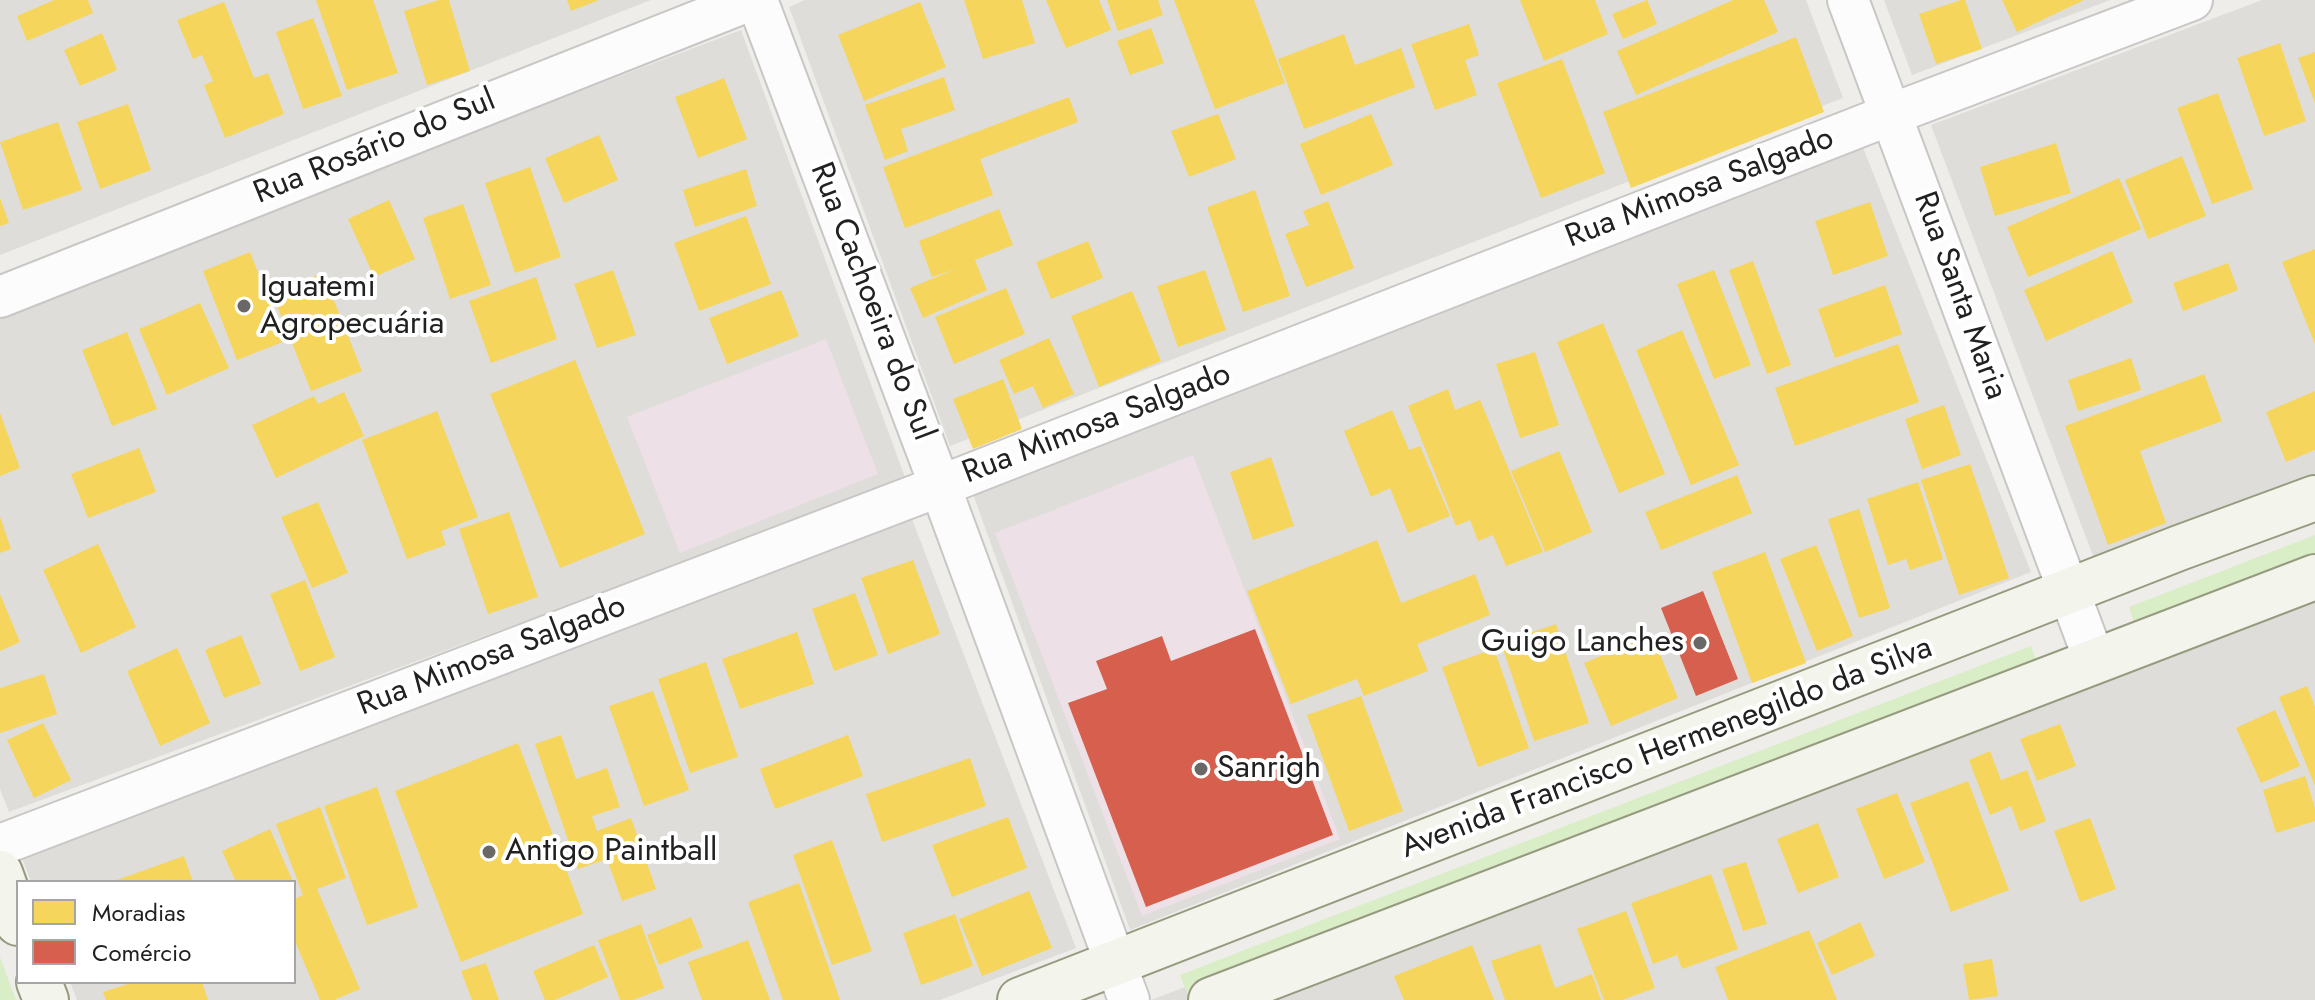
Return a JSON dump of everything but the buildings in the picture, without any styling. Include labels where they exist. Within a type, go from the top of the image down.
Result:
[{"type":"main road","name":"Avenida Francisco Hermenegildo da Silva","points":[[1020,1000],[1122,982],[2068,592],[2315,498]]},
{"type":"main road","points":[[1211,1000],[2094,659],[2315,577]]},
{"type":"main road","points":[[0,873],[16,917]]},
{"type":"street","name":"Rua Rosário do Sul","points":[[0,297],[751,0]]},
{"type":"street","name":"Rua Cachoeira do Sul","points":[[757,0],[1122,982]]},
{"type":"street","name":"Rua Santa Maria","points":[[1848,0],[2094,659]]},
{"type":"street","name":"Rua Mimosa Salgado","points":[[0,845],[940,486],[2192,0]]},
{"type":"shaded area","points":[[0,0],[651,0],[0,255]]},
{"type":"shaded area","points":[[805,0],[1806,0],[1843,98],[950,446],[789,7]]},
{"type":"shaded area","points":[[1884,0],[2110,0],[1912,75]]},
{"type":"shaded area","points":[[2262,0],[2315,0],[2315,477],[2096,564],[1931,125]]},
{"type":"shaded area","points":[[741,30],[906,480],[9,812],[0,789],[0,312]]},
{"type":"shaded area","points":[[1858,135],[2031,572],[1130,930],[969,483]]},
{"type":"shaded area","points":[[826,339],[878,474],[680,553],[627,417]]},
{"type":"shaded area","points":[[1193,455],[1340,839],[1142,916],[995,533]]},
{"type":"shaded area","points":[[912,519],[1076,948],[940,1000],[77,1000],[71,984],[296,984],[296,880],[30,880],[22,858]]},
{"type":"shaded area","points":[[2315,556],[2315,1000],[1151,1000]]},
{"type":"green space","points":[[2315,535],[2315,563],[2137,632],[2129,607]]},
{"type":"green space","points":[[2031,646],[2040,672],[1190,1000],[1180,975]]},
{"type":"green space","points":[[0,957],[16,1000],[0,1000]]},
{"type":"place","name":"Iguatemi Agropecuária","points":[[244,306]]},
{"type":"place","name":"Guigo Lanches","points":[[1700,643]]},
{"type":"place","name":"Sanrigh","points":[[1201,769]]},
{"type":"place","name":"Antigo Paintball","points":[[489,852]]}]
